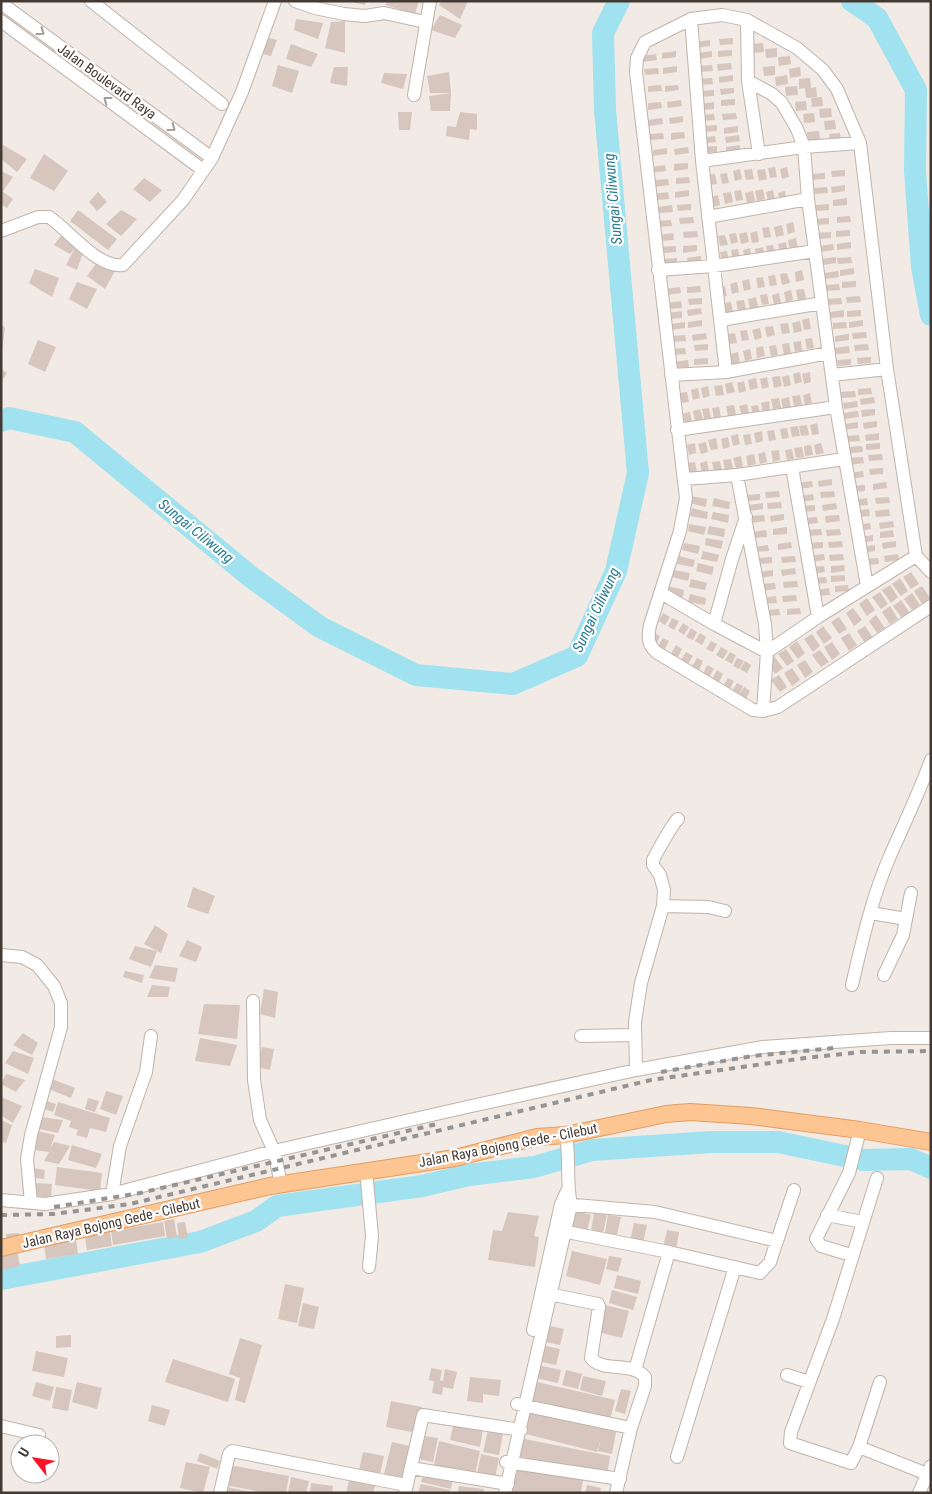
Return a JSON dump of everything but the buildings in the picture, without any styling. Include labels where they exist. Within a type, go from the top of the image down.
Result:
[{"type":"main road","name":"Jalan Raya Bojong Gede - Cilebut","points":[[1,1248],[281,1184],[455,1158],[536,1137],[567,1138],[634,1119],[690,1112],[751,1116],[858,1137],[931,1142]]},
{"type":"street","points":[[91,1],[222,104]]},
{"type":"street","points":[[1,231],[38,217],[49,217],[99,259],[111,265],[123,265],[183,200],[212,158],[242,92],[275,1]]},
{"type":"street","points":[[294,1],[315,8],[365,16],[385,7],[425,22]]},
{"type":"street","points":[[414,96],[430,1]]},
{"type":"street","name":"Jalan Boulevard Raya","points":[[4,6],[212,158]]},
{"type":"street","points":[[931,572],[916,556],[887,369],[860,143],[838,89],[823,70],[797,48],[747,20],[722,15],[691,19],[645,42],[637,58],[636,72],[686,498],[680,530],[650,625],[649,645],[656,652],[742,704],[764,711],[778,707],[931,606]]},
{"type":"street","points":[[691,19],[702,161],[726,372]]},
{"type":"street","points":[[747,20],[748,81],[759,154]]},
{"type":"street","name":"Jalan Boulevard Raya","points":[[1,21],[203,170]]},
{"type":"street","points":[[748,81],[772,94],[782,103],[797,129],[804,147],[808,198],[836,407],[867,586]]},
{"type":"street","points":[[702,161],[804,147],[860,143]]},
{"type":"street","points":[[708,218],[808,198]]},
{"type":"street","points":[[658,270],[714,266],[816,251]]},
{"type":"street","points":[[721,320],[822,303]]},
{"type":"street","points":[[671,375],[726,372],[829,353]]},
{"type":"street","points":[[832,375],[887,369]]},
{"type":"street","points":[[677,430],[836,407]]},
{"type":"street","points":[[684,479],[737,475],[844,459]]},
{"type":"street","points":[[792,467],[818,617]]},
{"type":"street","points":[[737,475],[765,624],[767,652],[764,711]]},
{"type":"street","points":[[714,624],[746,517]]},
{"type":"street","points":[[767,652],[818,617],[916,556]]},
{"type":"street","points":[[661,593],[767,652]]},
{"type":"street","points":[[852,985],[862,938],[890,857],[927,783],[931,760]]},
{"type":"street","points":[[636,1070],[635,1035],[641,983],[663,906],[662,883],[653,860],[678,818]]},
{"type":"street","points":[[884,974],[902,935],[911,893]]},
{"type":"street","points":[[663,906],[708,907],[726,911]]},
{"type":"street","points":[[871,913],[906,919]]},
{"type":"street","points":[[1,955],[22,957],[36,965],[54,986],[61,1003],[61,1027],[31,1135],[27,1159],[31,1202]]},
{"type":"street","points":[[253,1001],[254,1080],[260,1120],[274,1151],[281,1184]]},
{"type":"street","points":[[581,1036],[635,1035]]},
{"type":"street","points":[[112,1194],[120,1146],[146,1072],[151,1036]]},
{"type":"street","points":[[1,1200],[45,1204],[112,1194],[274,1151],[636,1070],[763,1047],[891,1038],[931,1038]]},
{"type":"street","points":[[851,1255],[818,1244],[818,1233],[851,1167],[858,1137]]},
{"type":"street","points":[[411,1468],[503,1488],[566,1204],[569,1167],[567,1138]]},
{"type":"street","points":[[366,1170],[372,1236],[370,1267]]},
{"type":"street","points":[[877,1178],[851,1255],[833,1319],[791,1432],[790,1443],[849,1463],[859,1447],[880,1382]]},
{"type":"street","points":[[561,1231],[668,1252],[760,1273],[770,1262],[794,1190]]},
{"type":"street","points":[[566,1204],[655,1212],[777,1241]]},
{"type":"street","points":[[827,1215],[863,1222]]},
{"type":"street","points":[[635,1370],[668,1252]]},
{"type":"street","points":[[676,1457],[735,1267]]},
{"type":"street","points":[[546,1294],[598,1304],[591,1358],[596,1363],[635,1370],[643,1374],[646,1380],[631,1428],[616,1493]]},
{"type":"street","points":[[787,1375],[809,1382]]},
{"type":"street","points":[[521,1405],[631,1428]]},
{"type":"street","points":[[220,1493],[229,1454],[232,1451],[384,1487],[406,1489],[423,1415],[517,1429]]},
{"type":"street","points":[[1,1426],[35,1434]]},
{"type":"street","points":[[859,1447],[929,1470],[919,1493]]},
{"type":"street","points":[[509,1462],[620,1479]]},
{"type":"waterway","name":"Sungai Ciliwung","points":[[1,421],[9,418],[75,432],[251,577],[320,627],[416,675],[513,684],[577,656],[616,571],[638,473],[605,110],[603,33],[619,1]]},
{"type":"waterway","name":"Sungai Ciliwung","points":[[852,1],[877,18],[916,90],[915,171],[922,267],[931,315]]},
{"type":"waterway","points":[[1,1279],[200,1242],[256,1221],[277,1206],[422,1186],[469,1175],[534,1167],[592,1150],[711,1142],[778,1142],[864,1160],[911,1159],[931,1168]]},
{"type":"railway","points":[[661,1072],[752,1056],[834,1048]]},
{"type":"railway","points":[[1,1215],[54,1214],[130,1204],[651,1080],[861,1052],[931,1051]]},
{"type":"railway","points":[[54,1207],[140,1193],[437,1124]]}]
